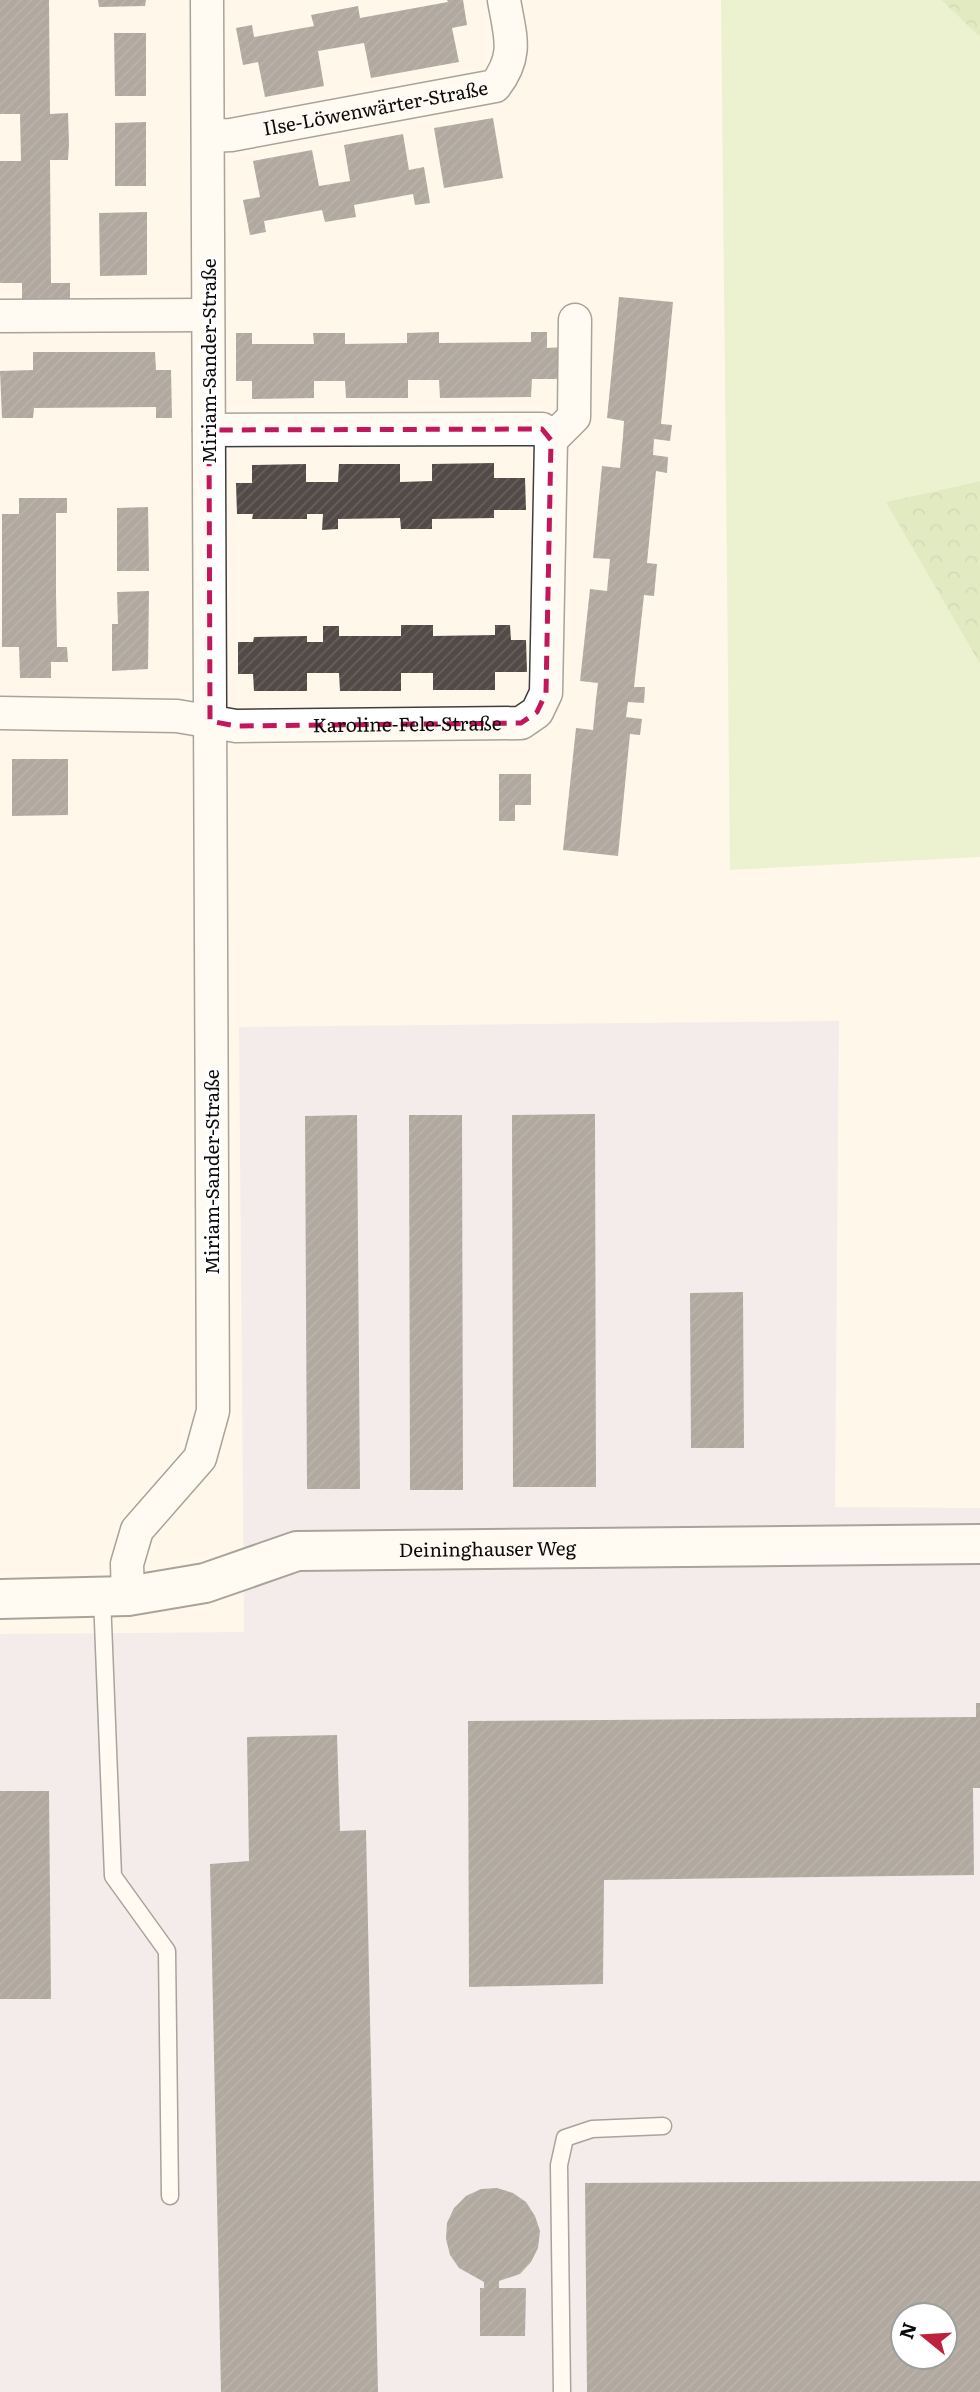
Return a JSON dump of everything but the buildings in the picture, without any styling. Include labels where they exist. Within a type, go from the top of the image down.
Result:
[{"type":"street","name":"Miriam-Sander-Straße","points":[[115,1596],[137,1530],[200,1458],[213,1411],[207,0]]},
{"type":"street","name":"Ilse-Löwenwärter-Straße","points":[[208,136],[231,135],[495,86],[507,71],[513,52],[504,0]]},
{"type":"street","points":[[0,316],[208,316]]},
{"type":"street","points":[[209,430],[542,429],[551,440],[574,417],[575,320]]},
{"type":"street","name":"Karoline-Fele-Straße","points":[[210,721],[236,726],[521,723],[537,712],[546,693],[539,583],[551,440]]},
{"type":"street","points":[[0,713],[177,716],[210,721]]},
{"type":"street","name":"Deininghauser Weg","points":[[0,1599],[115,1596],[205,1583],[297,1551],[980,1544]]},
{"type":"lane","points":[[115,1596],[113,1876],[167,1951],[170,2196]]},
{"type":"lane","points":[[562,2392],[559,2165],[565,2138],[592,2129],[663,2126]]},
{"type":"highlighted area","points":[[542,429],[551,440],[546,693],[537,712],[521,723],[236,726],[210,721],[209,430]]},
{"type":"shaded area","points":[[839,1021],[835,1507],[980,1508],[980,2392],[0,2392],[0,1634],[244,1632],[239,1027]]},
{"type":"green space","points":[[721,0],[941,0],[980,37],[980,481],[887,502],[980,664],[980,857],[730,870]]},
{"type":"green space","points":[[941,0],[980,0],[980,37]]},
{"type":"green space","points":[[980,481],[980,664],[886,502]]}]
